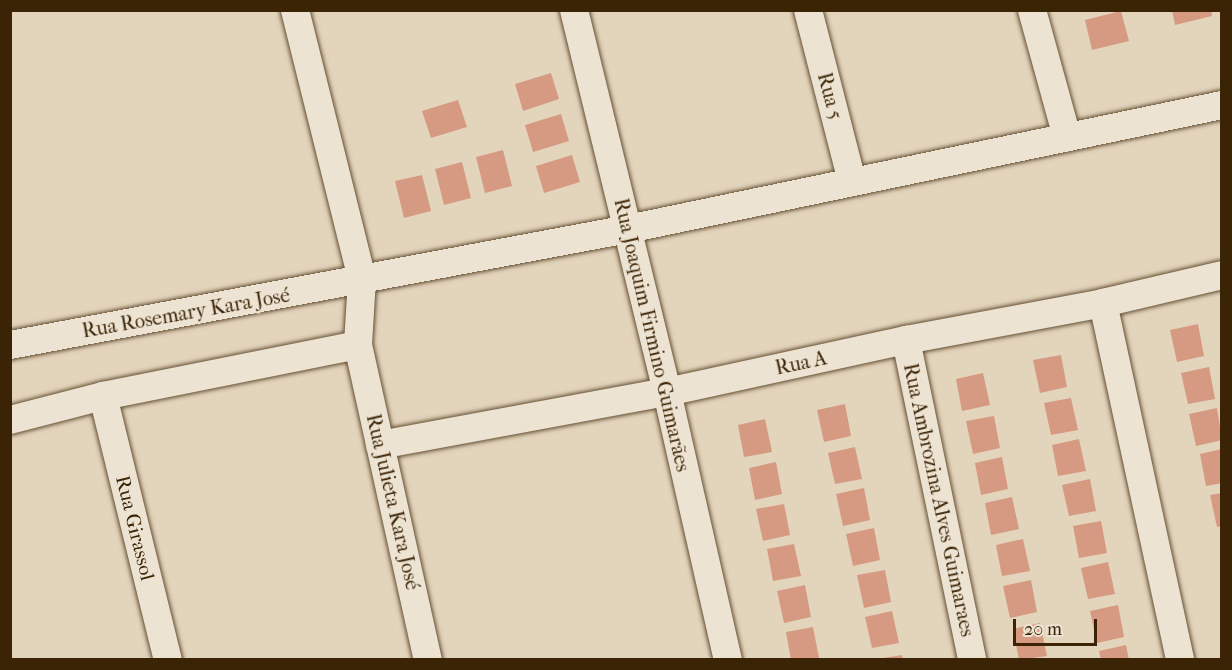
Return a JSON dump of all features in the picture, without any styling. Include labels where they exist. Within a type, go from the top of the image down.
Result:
[{"type":"street","name":"Rua Julieta Kara José","points":[[295,10],[362,279],[358,345],[428,660]]},
{"type":"street","name":"Rua Joaquim Firmino Guimarães","points":[[574,10],[667,392],[728,660]]},
{"type":"street","name":"Rua 5","points":[[808,10],[852,181]]},
{"type":"street","points":[[1032,10],[1067,137]]},
{"type":"street","name":"Rua Rosemary Kara José","points":[[10,345],[628,230],[1221,105]]},
{"type":"street","name":"Rua A","points":[[380,445],[667,392],[906,340],[1103,303],[1221,275]]},
{"type":"street","points":[[1103,303],[1180,660]]},
{"type":"street","name":"Rua Ambrozina Alves Guimaraes","points":[[906,340],[972,660]]},
{"type":"street","points":[[10,420],[103,396],[358,345]]},
{"type":"street","name":"Rua Girassol","points":[[103,396],[168,660]]},
{"type":"building","points":[[1172,10],[1211,10],[1212,16],[1175,25]]},
{"type":"building","points":[[1121,11],[1129,41],[1092,50],[1085,20]]},
{"type":"building","points":[[551,73],[559,99],[523,111],[515,84]]},
{"type":"building","points":[[458,100],[467,127],[431,138],[422,111]]},
{"type":"building","points":[[561,114],[569,141],[533,152],[525,125]]},
{"type":"building","points":[[503,150],[512,186],[485,193],[476,157]]},
{"type":"building","points":[[572,155],[580,182],[544,193],[536,166]]},
{"type":"building","points":[[462,162],[471,198],[444,205],[435,169]]},
{"type":"building","points":[[422,175],[431,211],[404,218],[395,181]]},
{"type":"building","points":[[1198,324],[1204,356],[1177,362],[1170,330]]},
{"type":"building","points":[[1061,355],[1067,387],[1040,393],[1033,360]]},
{"type":"building","points":[[1209,367],[1215,399],[1188,404],[1181,373]]},
{"type":"building","points":[[983,373],[990,405],[962,411],[956,379]]},
{"type":"building","points":[[1071,398],[1078,430],[1051,435],[1044,403]]},
{"type":"building","points":[[845,404],[851,436],[824,442],[817,410]]},
{"type":"building","points":[[1217,408],[1222,440],[1196,446],[1189,414]]},
{"type":"building","points":[[994,416],[1000,448],[973,454],[966,421]]},
{"type":"building","points":[[765,419],[772,452],[744,457],[738,425]]},
{"type":"building","points":[[1079,439],[1086,471],[1058,476],[1052,445]]},
{"type":"building","points":[[855,447],[862,479],[835,484],[828,453]]},
{"type":"building","points":[[1222,449],[1222,483],[1206,486],[1200,454]]},
{"type":"building","points":[[1002,457],[1008,489],[981,495],[975,463]]},
{"type":"building","points":[[776,462],[782,494],[755,500],[749,468]]},
{"type":"building","points":[[1090,479],[1096,511],[1069,516],[1062,485]]},
{"type":"building","points":[[864,488],[870,520],[843,526],[836,494]]},
{"type":"building","points":[[1222,493],[1222,526],[1217,527],[1210,495]]},
{"type":"building","points":[[1012,497],[1019,529],[991,535],[985,503]]},
{"type":"building","points":[[784,504],[790,535],[763,541],[756,509]]},
{"type":"building","points":[[1101,521],[1107,553],[1079,558],[1073,526]]},
{"type":"building","points":[[874,528],[880,560],[853,566],[846,534]]},
{"type":"building","points":[[1023,539],[1030,571],[1002,576],[996,545]]},
{"type":"building","points":[[794,544],[801,576],[773,581],[767,549]]},
{"type":"building","points":[[1108,562],[1115,594],[1088,599],[1081,568]]},
{"type":"building","points":[[885,570],[891,602],[864,608],[857,575]]},
{"type":"building","points":[[1031,580],[1037,612],[1010,618],[1003,586]]},
{"type":"building","points":[[805,585],[811,617],[784,623],[777,591]]},
{"type":"building","points":[[1118,605],[1124,637],[1097,643],[1090,611]]},
{"type":"building","points":[[892,611],[899,643],[872,648],[865,617]]},
{"type":"building","points":[[1040,623],[1047,656],[1019,660],[1013,629]]},
{"type":"building","points":[[813,627],[819,658],[791,660],[786,632]]},
{"type":"building","points":[[1126,645],[1129,660],[1101,660],[1099,651]]},
{"type":"building","points":[[902,655],[903,660],[883,660],[883,658]]}]
